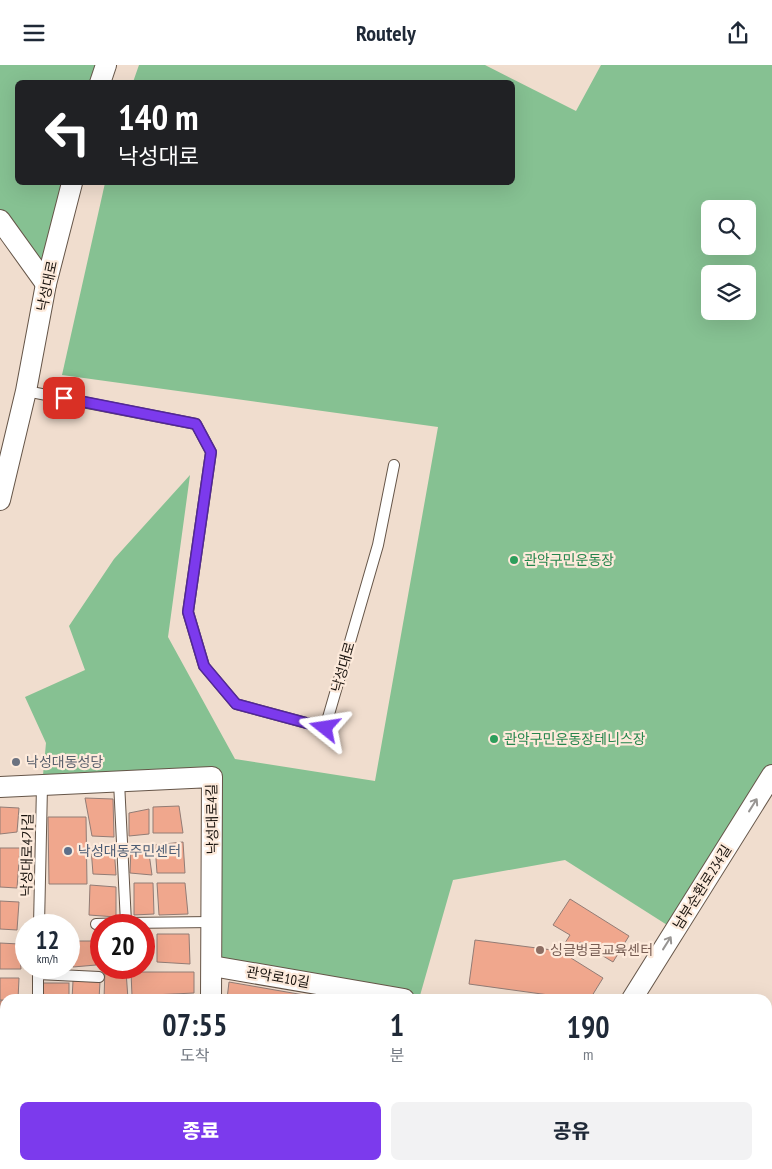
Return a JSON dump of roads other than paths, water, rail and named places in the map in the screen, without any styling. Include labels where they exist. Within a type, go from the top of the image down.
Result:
[{"type":"street","points":[[101,80],[106,65]]},
{"type":"street","name":"낙성대로","points":[[0,500],[26,391],[46,285],[71,185]]},
{"type":"street","points":[[0,219],[46,285]]},
{"type":"street","name":"남부순환로234길","points":[[635,994],[772,775]]},
{"type":"street","name":"낙성대로4길","points":[[0,787],[212,777],[211,994]]},
{"type":"street","name":"관악로10길","points":[[212,965],[376,994]]},
{"type":"lane","name":"낙성대로","points":[[26,391],[196,424],[211,452],[188,612],[204,666],[236,704],[325,728],[378,545],[394,465]]},
{"type":"lane","points":[[119,781],[126,914]]},
{"type":"lane","name":"낙성대로4가길","points":[[39,914],[42,785]]},
{"type":"lane","points":[[155,923],[212,922]]},
{"type":"lane","points":[[38,979],[38,994]]},
{"type":"place","name":"관악구민운동장","points":[[514,560]]},
{"type":"place","name":"관악구민운동장테니스장","points":[[494,739]]},
{"type":"place","name":"낙성대동성당","points":[[16,762]]},
{"type":"place","name":"낙성대동주민센터","points":[[68,851]]},
{"type":"place","name":"싱글벙글교육센터","points":[[540,950]]}]
